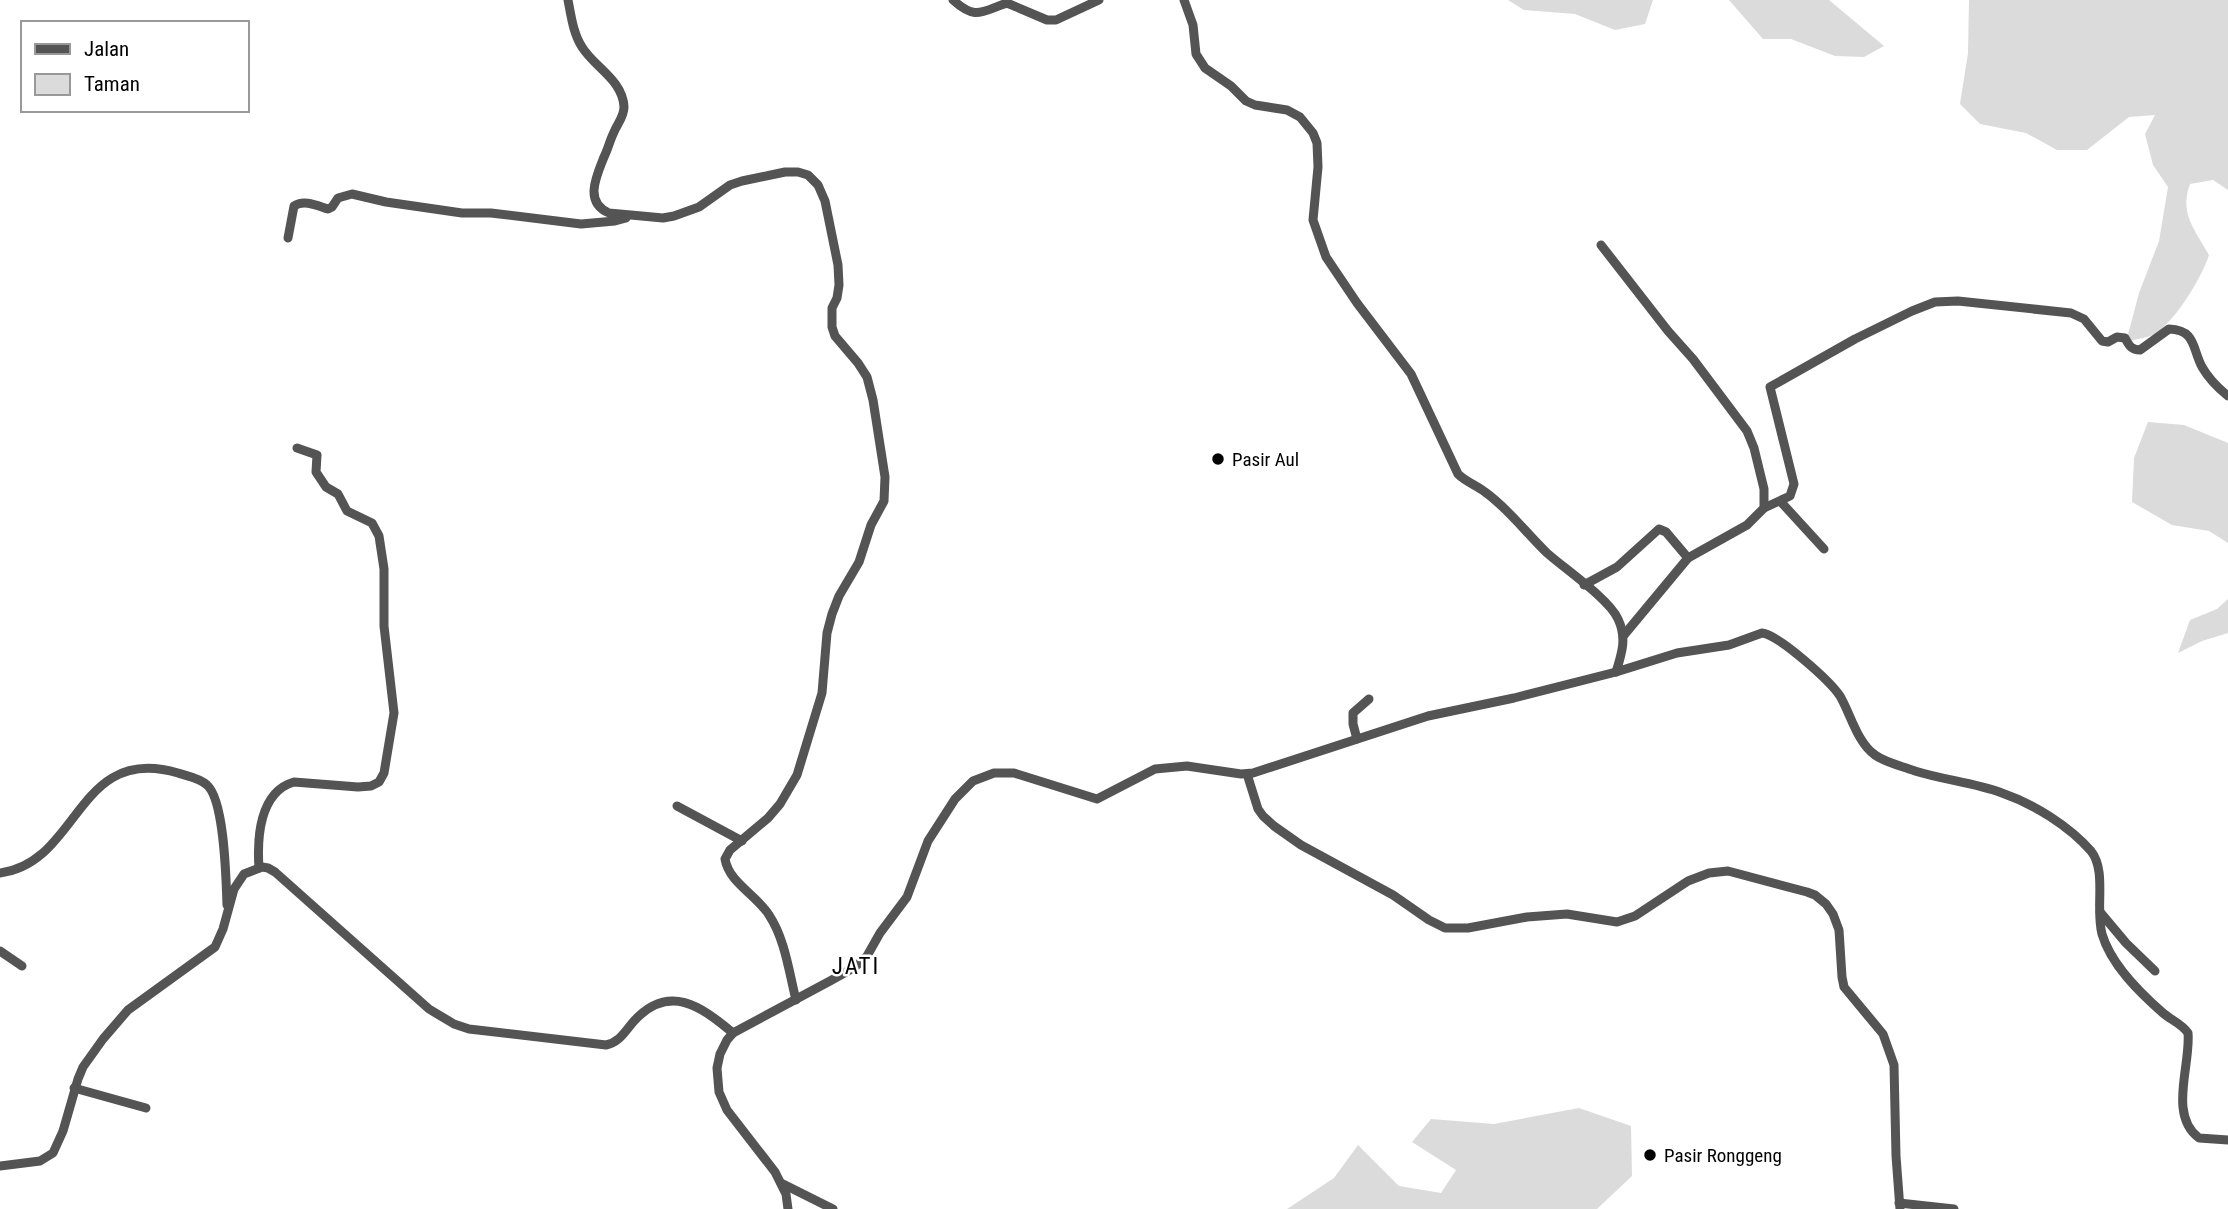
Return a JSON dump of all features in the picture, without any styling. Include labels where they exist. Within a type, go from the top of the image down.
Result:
[{"type":"street","points":[[568,0],[578,41],[590,58],[609,75],[624,105],[621,119],[594,180],[593,196],[601,210],[615,215],[663,218],[699,207],[741,180],[785,172],[808,175],[818,185],[825,201],[838,265],[839,285],[832,308],[832,327],[835,336],[867,377],[873,400],[885,477],[884,502],[871,525],[859,562],[832,614],[827,633],[822,693],[793,785],[768,818],[728,853],[726,864],[729,872],[758,900],[773,921],[782,944],[796,1000]]},
{"type":"street","points":[[953,0],[971,13],[989,11],[1007,3],[1047,20],[1056,20],[1099,0]]},
{"type":"street","points":[[1184,0],[1193,25],[1196,54],[1206,68],[1246,101],[1255,106],[1287,110],[1300,117],[1313,133],[1317,143],[1318,167],[1313,220],[1326,257],[1411,374],[1458,474],[1494,499],[1545,551],[1612,608],[1623,635],[1622,655],[1616,672]]},
{"type":"street","points":[[288,238],[292,214],[297,203],[328,209],[338,198],[352,194],[462,213],[491,213],[581,224],[615,221],[632,216]]},
{"type":"street","points":[[1601,245],[1747,431],[1761,475],[1764,508]]},
{"type":"street","points":[[1623,635],[1688,558],[1747,525],[1764,508],[1781,502],[1792,494],[1794,478],[1770,387],[1855,339],[1912,311],[1935,302],[1958,301],[2071,313],[2084,319],[2102,341],[2125,338],[2135,350],[2140,350],[2169,329],[2183,331],[2191,339],[2207,376],[2228,397]]},
{"type":"street","points":[[259,868],[261,823],[279,791],[285,785],[300,782],[358,787],[375,785],[384,773],[393,721],[394,704],[384,626],[383,559],[378,532],[370,522],[347,511],[338,494],[326,487],[316,472],[317,455],[298,447]]},
{"type":"street","points":[[1781,502],[1824,549]]},
{"type":"street","points":[[1584,585],[1617,567],[1659,529],[1666,533],[1688,558]]},
{"type":"street","points":[[788,1209],[786,1194],[767,1159],[727,1110],[719,1092],[716,1074],[722,1048],[733,1033],[846,972],[867,956],[880,933],[907,897],[925,846],[940,822],[960,792],[979,779],[994,773],[1013,773],[1097,799],[1147,772],[1164,767],[1198,767],[1247,774],[1428,716],[1514,698],[1677,653],[1735,643],[1760,634],[1772,636],[1832,685],[1866,747],[1879,758],[1937,778],[2001,792],[2031,806],[2076,836],[2095,856],[2099,865],[2099,910],[2106,945],[2120,968],[2162,1012],[2188,1033],[2183,1101],[2191,1130],[2203,1139],[2228,1140]]},
{"type":"street","points":[[1357,740],[1353,713],[1368,699]]},
{"type":"street","points":[[0,873],[22,869],[33,862],[56,840],[96,790],[113,777],[133,770],[160,770],[202,782],[212,791],[223,840],[227,911]]},
{"type":"street","points":[[1247,774],[1258,809],[1274,826],[1301,845],[1393,895],[1445,928],[1468,928],[1527,917],[1567,914],[1617,922],[1635,916],[1688,881],[1716,872],[1735,873],[1815,895],[1826,904],[1837,922],[1844,987],[1883,1034],[1894,1065],[1899,1206],[1954,1209]]},
{"type":"street","points":[[677,806],[742,841]]},
{"type":"street","points":[[0,1166],[40,1161],[54,1153],[83,1067],[128,1010],[215,947],[234,889],[242,877],[259,868],[268,868],[275,872],[419,1000],[454,1024],[509,1035],[606,1045],[618,1040],[651,1006],[678,1001],[705,1011],[733,1033]]},
{"type":"street","points":[[2099,910],[2126,943],[2155,971]]},
{"type":"street","points":[[0,951],[22,966]]},
{"type":"street","points":[[74,1088],[146,1108]]},
{"type":"street","points":[[781,1184],[833,1209]]},
{"type":"green space","points":[[1508,0],[1653,0],[1645,24],[1615,30],[1575,14],[1524,10]]},
{"type":"green space","points":[[1729,0],[1829,0],[1884,46],[1864,57],[1835,56],[1791,39],[1763,39]]},
{"type":"green space","points":[[1969,0],[2228,0],[2228,190],[2213,180],[2190,184],[2187,213],[2209,255],[2188,296],[2173,317],[2155,334],[2126,342],[2139,293],[2159,241],[2168,187],[2153,165],[2145,134],[2155,115],[2129,117],[2087,150],[2057,150],[2026,133],[1980,124],[1960,104],[1968,53]]},
{"type":"green space","points":[[2148,422],[2184,425],[2228,443],[2228,543],[2209,531],[2172,525],[2132,502],[2134,458]]},
{"type":"green space","points":[[2228,599],[2228,633],[2202,641],[2178,653],[2190,620],[2217,609]]},
{"type":"green space","points":[[1579,1108],[1631,1126],[1632,1176],[1597,1209],[1287,1209],[1334,1178],[1358,1145],[1399,1186],[1441,1193],[1456,1170],[1412,1142],[1431,1119],[1494,1124]]},
{"type":"place","name":"Pasir Aul","points":[[1218,459]]},
{"type":"place","name":"Pasir Ronggeng","points":[[1650,1155]]},
{"type":"district","name":"JATI","points":[[856,966]]}]
